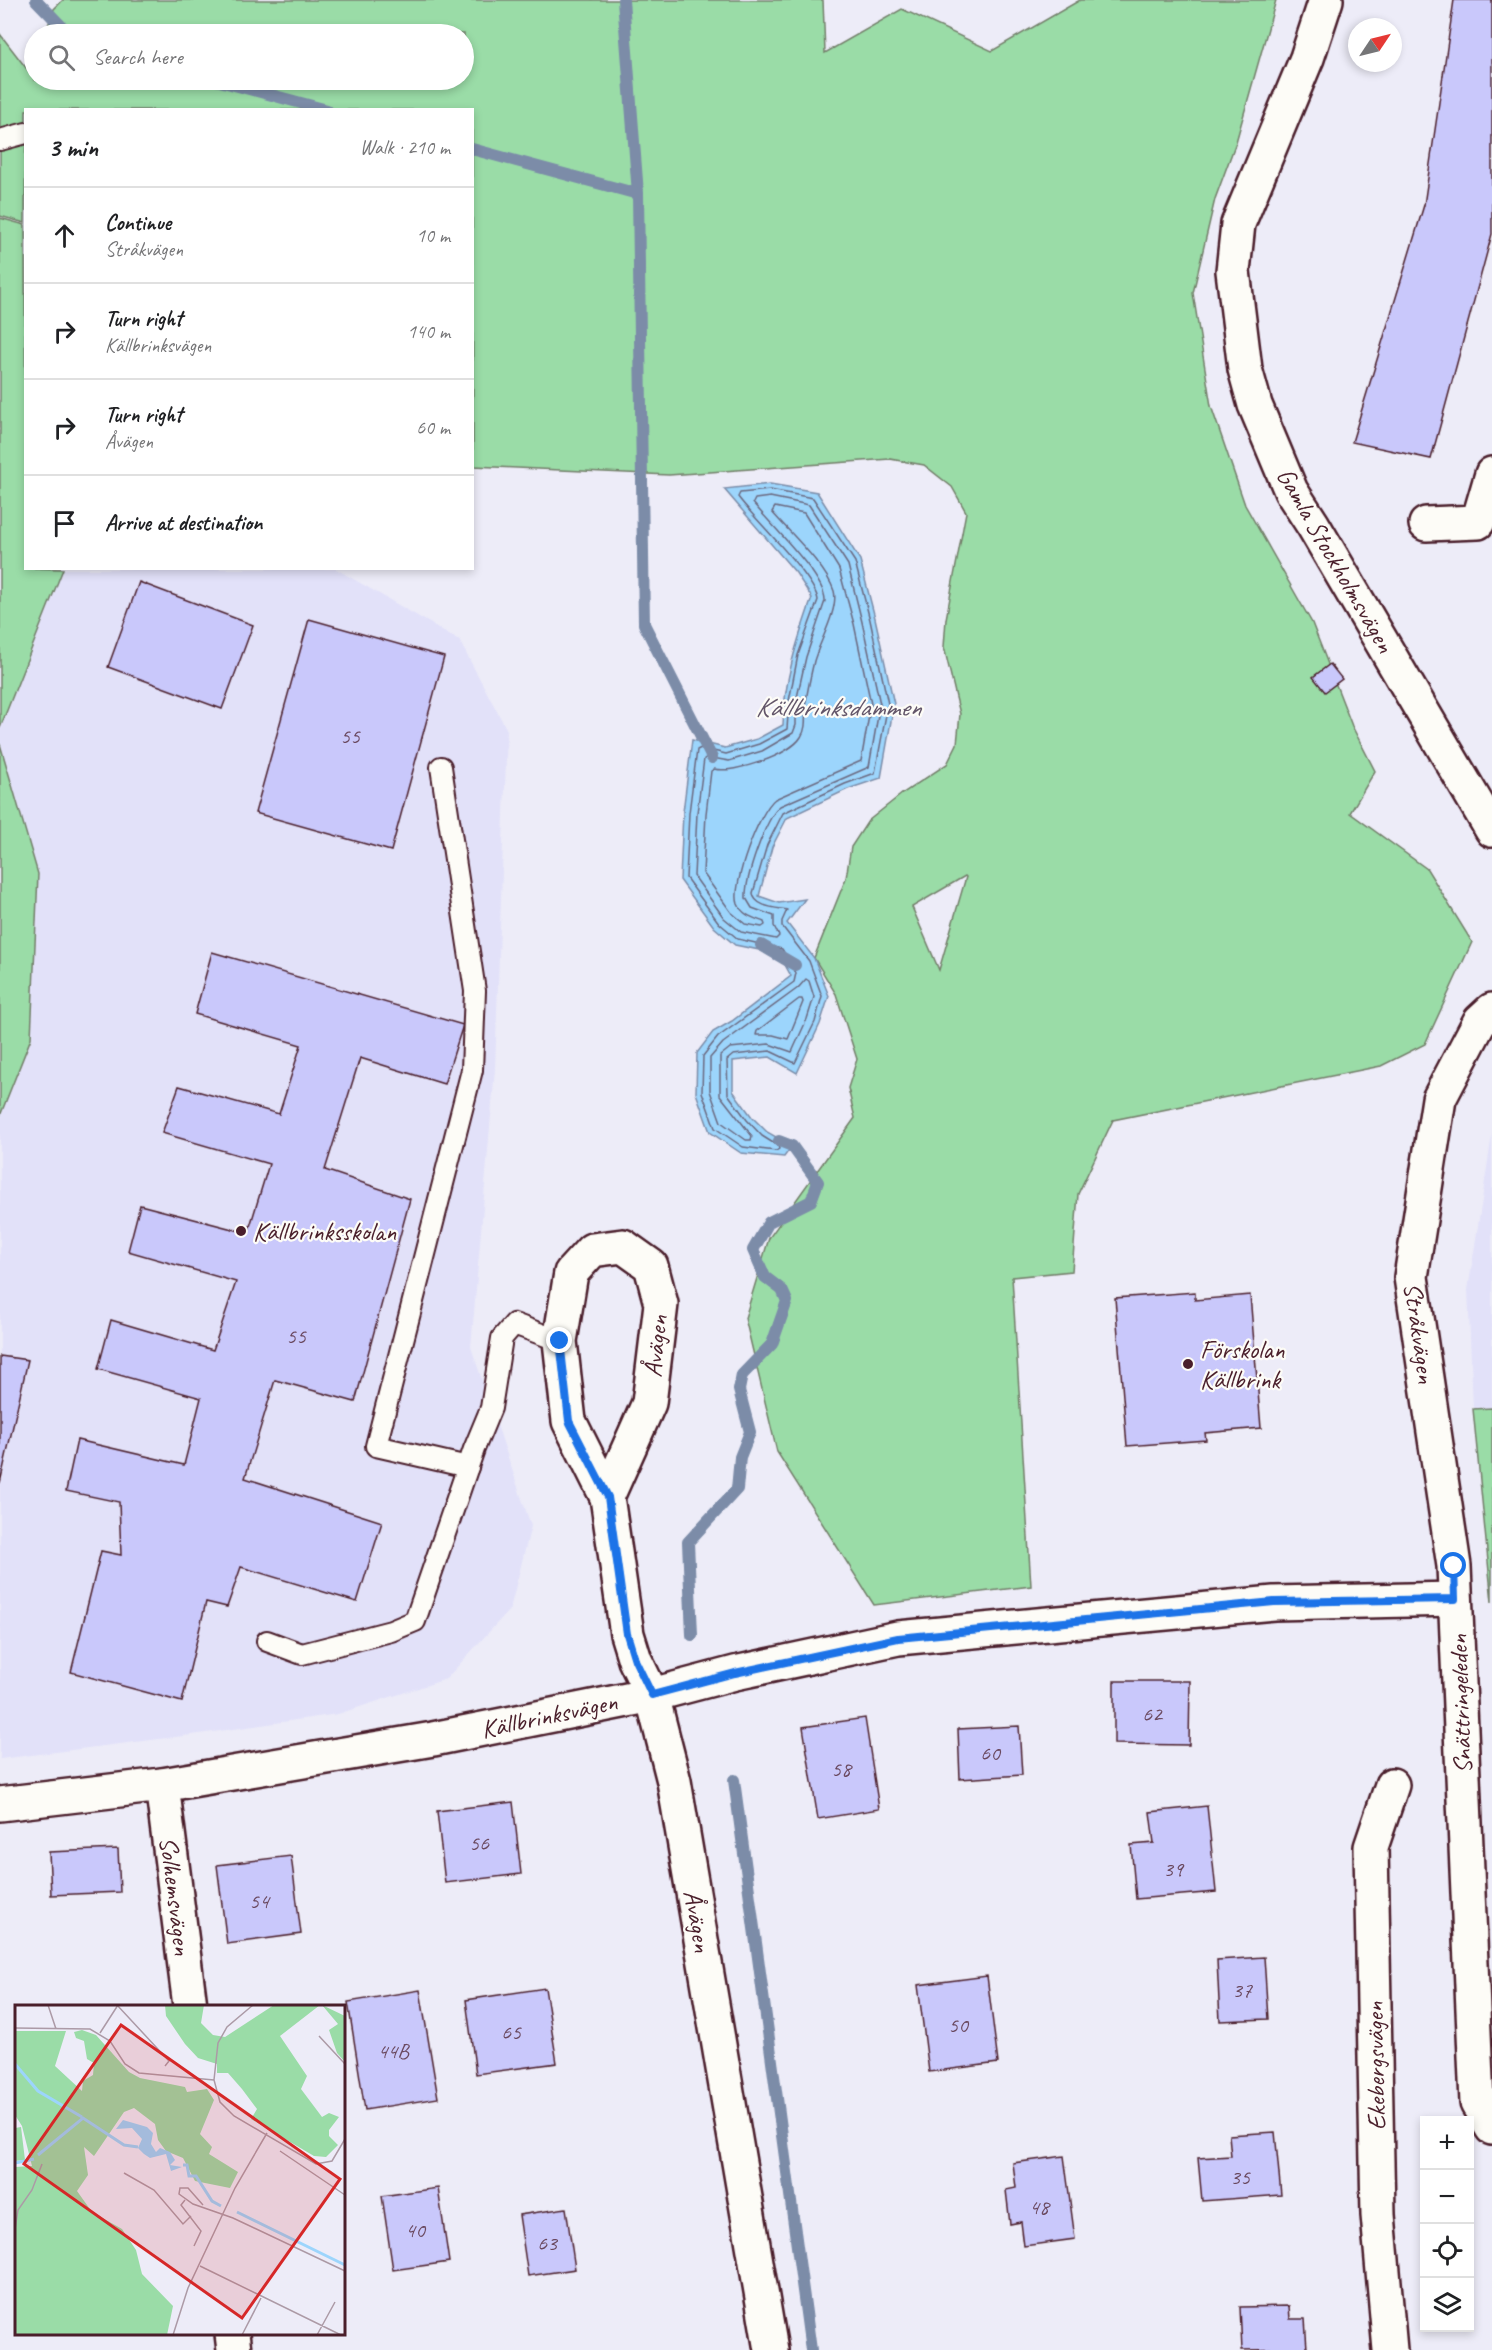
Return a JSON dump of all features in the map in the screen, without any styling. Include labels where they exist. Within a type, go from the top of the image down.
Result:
[{"type":"street","name":"Gamla Stockholmsvägen","points":[[1326,0],[1307,58],[1238,224],[1233,271],[1245,369],[1255,405],[1291,491],[1492,830]]},
{"type":"street","points":[[1426,524],[1478,522],[1492,474]]},
{"type":"street","name":"Stråkvägen","points":[[1455,1599],[1454,1566],[1410,1277],[1439,1099],[1480,1021],[1492,1010]]},
{"type":"street","name":"Åvägen","points":[[608,1497],[649,1403],[661,1304],[651,1266],[623,1246],[592,1250],[571,1273],[560,1341],[569,1421],[608,1497],[627,1634],[635,1660],[652,1695],[674,1781],[771,2350]]},
{"type":"street","name":"Källbrinksvägen","points":[[0,1804],[162,1785],[433,1739],[652,1695],[735,1673],[898,1638],[1274,1602],[1455,1599]]},
{"type":"street","name":"Snättringeleden","points":[[1455,1599],[1477,2103],[1492,2128]]},
{"type":"street","name":"Solhemsvägen","points":[[162,1785],[190,2005]]},
{"type":"street","name":"Ekebergsvägen","points":[[1390,2350],[1378,2216],[1371,1847],[1392,1785]]},
{"type":"street","points":[[232,2335],[234,2350]]},
{"type":"lane","points":[[0,140],[24,134]]},
{"type":"lane","points":[[441,767],[475,991],[472,1070],[376,1446],[468,1467]]},
{"type":"lane","points":[[267,1641],[302,1654],[391,1631],[415,1621],[468,1467],[491,1408],[502,1338],[514,1324],[560,1341]]},
{"type":"shaded area","name":"Källbrinksskolan","points":[[63,570],[338,570],[459,640],[507,730],[495,1069],[471,1347],[531,1526],[510,1609],[446,1679],[338,1714],[0,1759],[0,1116],[31,1038],[38,874],[0,744],[0,728]]},
{"type":"shaded area","points":[[1492,1135],[1492,1408],[1473,1409],[1468,1290]]},
{"type":"green space","points":[[63,0],[823,0],[825,53],[902,9],[992,51],[1080,0],[1276,0],[1236,142],[1215,199],[1193,293],[1211,406],[1245,505],[1312,623],[1352,726],[1375,771],[1350,813],[1427,869],[1472,942],[1425,1044],[1381,1066],[1113,1120],[1078,1194],[1072,1271],[1012,1277],[1031,1586],[874,1605],[777,1452],[745,1318],[769,1238],[855,1118],[848,1088],[857,1059],[836,994],[814,958],[846,878],[851,847],[868,821],[903,793],[947,764],[957,744],[960,714],[944,647],[946,619],[966,512],[952,487],[924,465],[890,459],[669,475],[474,466],[474,108],[24,108],[24,223],[0,216],[0,34],[24,65],[24,90],[474,90],[474,24],[49,24],[54,9]],"holes":[[[965,876],[966,877],[939,970],[912,907]]]},
{"type":"green space","points":[[0,218],[24,225],[24,570],[63,570],[0,728]]},
{"type":"green space","points":[[0,744],[38,874],[31,1038],[0,1116]]},
{"type":"green space","points":[[1492,1408],[1492,1602],[1473,1409]]},
{"type":"water","name":"Källbrinksdammen","points":[[770,484],[817,492],[860,560],[894,704],[881,778],[848,789],[787,818],[772,847],[759,896],[779,903],[805,899],[787,923],[814,958],[829,996],[820,1024],[797,1073],[770,1057],[733,1061],[733,1091],[752,1117],[767,1132],[792,1146],[784,1157],[741,1153],[710,1132],[696,1093],[697,1053],[713,1032],[732,1021],[791,976],[779,954],[735,945],[714,927],[680,880],[683,812],[692,740],[725,748],[757,739],[783,725],[786,692],[796,645],[812,598],[796,573],[724,489]]},
{"type":"building","points":[[1454,0],[1492,0],[1492,234],[1431,459],[1352,442],[1424,205]]},
{"type":"building","points":[[139,582],[253,625],[222,709],[108,667]]},
{"type":"building","points":[[309,619],[444,657],[391,851],[255,813]]},
{"type":"building","points":[[1330,664],[1342,679],[1325,692],[1313,677]]},
{"type":"building","points":[[212,952],[463,1025],[444,1084],[360,1058],[325,1170],[410,1199],[355,1402],[275,1380],[245,1478],[382,1522],[357,1602],[241,1567],[227,1607],[206,1602],[182,1702],[71,1672],[101,1551],[121,1555],[119,1502],[66,1491],[77,1440],[184,1465],[201,1398],[98,1369],[111,1320],[213,1350],[236,1282],[128,1251],[140,1205],[248,1233],[269,1164],[162,1133],[179,1086],[279,1114],[301,1045],[195,1014]]},
{"type":"building","name":"Förskolan Källbrink","points":[[1195,1292],[1195,1300],[1250,1295],[1261,1428],[1205,1433],[1206,1440],[1127,1446],[1115,1298]]},
{"type":"building","points":[[0,1356],[28,1360],[0,1483]]},
{"type":"building","points":[[1114,1681],[1190,1681],[1189,1745],[1114,1744]]},
{"type":"building","points":[[865,1718],[879,1809],[818,1819],[803,1727]]},
{"type":"building","points":[[1019,1726],[1022,1775],[960,1779],[958,1729]]},
{"type":"building","points":[[513,1802],[521,1874],[445,1883],[437,1811]]},
{"type":"building","points":[[1207,1806],[1216,1892],[1136,1899],[1131,1845],[1154,1843],[1150,1812]]},
{"type":"building","points":[[118,1849],[120,1892],[51,1895],[49,1852]]},
{"type":"building","points":[[291,1856],[301,1934],[227,1944],[217,1865]]},
{"type":"building","points":[[1264,1957],[1268,2019],[1220,2021],[1217,1960]]},
{"type":"building","points":[[987,1976],[998,2063],[929,2072],[918,1985]]},
{"type":"building","points":[[545,1988],[557,2063],[476,2074],[466,2000]]},
{"type":"building","points":[[420,1990],[438,2098],[365,2110],[348,2002]]},
{"type":"building","points":[[1275,2132],[1281,2195],[1202,2201],[1198,2158],[1231,2156],[1229,2135]]},
{"type":"building","points":[[1064,2156],[1075,2239],[1024,2246],[1021,2222],[1010,2224],[1006,2190],[1016,2188],[1013,2163]]},
{"type":"building","points":[[438,2188],[449,2262],[393,2270],[382,2196]]},
{"type":"building","points":[[566,2208],[575,2269],[528,2276],[519,2215]]},
{"type":"building","points":[[1289,2306],[1290,2319],[1305,2319],[1307,2349],[1242,2350],[1240,2307]]},
{"type":"waterway","points":[[36,0],[59,24]]},
{"type":"waterway","points":[[623,0],[638,194]]},
{"type":"waterway","points":[[253,90],[320,108]]},
{"type":"waterway","points":[[474,150],[638,194],[644,624],[712,758]]},
{"type":"waterway","points":[[761,945],[795,965]]},
{"type":"waterway","points":[[692,1635],[688,1542],[737,1489],[740,1457],[750,1432],[739,1390],[742,1375],[772,1344],[787,1301],[782,1290],[765,1277],[753,1250],[769,1222],[811,1201],[818,1182],[792,1146],[779,1141]]},
{"type":"waterway","points":[[734,1780],[811,2350]]},
{"type":"place","name":"Källbrinksskolan","points":[[241,1231]]},
{"type":"place","name":"Förskolan Källbrink","points":[[1188,1364]]},
{"type":"route","points":[[560,1341],[569,1421],[608,1497],[627,1634],[635,1660],[652,1695],[735,1673],[898,1638],[1274,1602],[1455,1599],[1454,1566]]}]
